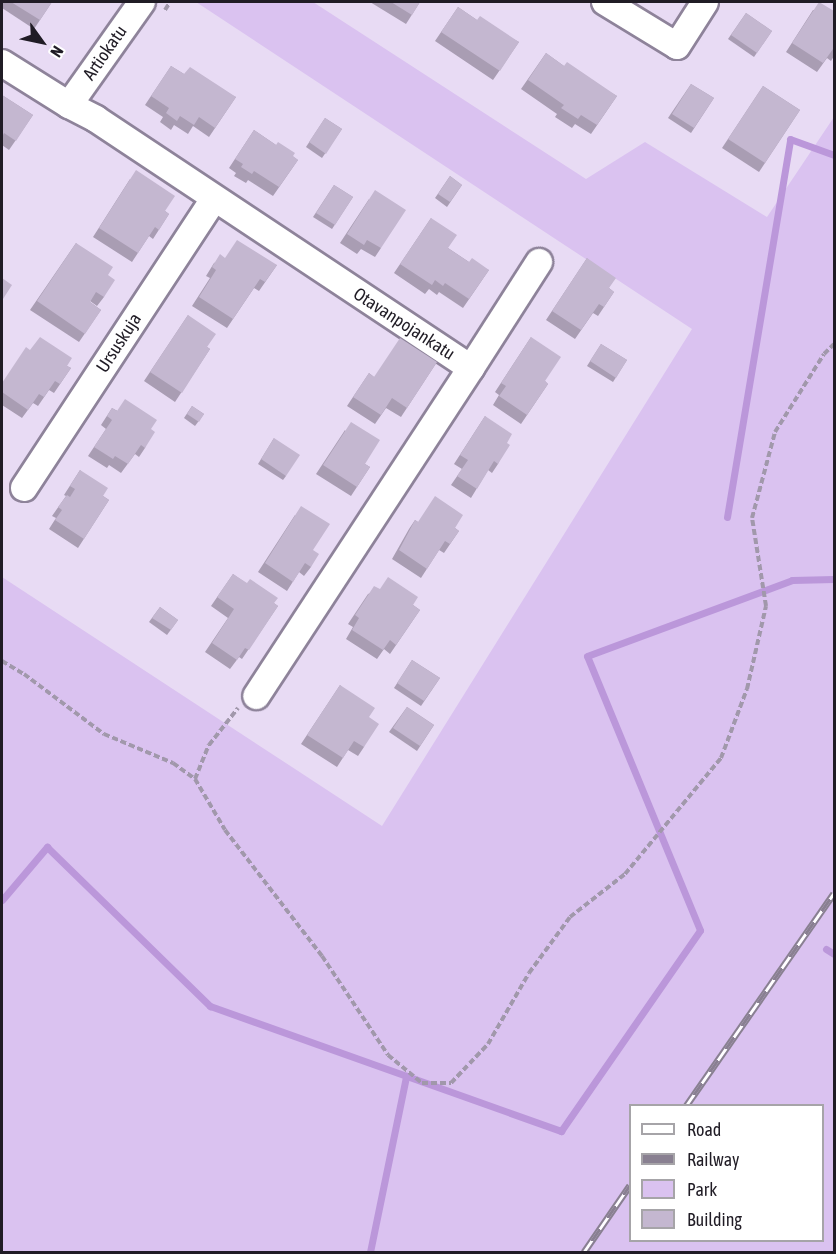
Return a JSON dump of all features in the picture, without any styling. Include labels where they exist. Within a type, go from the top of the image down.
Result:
[{"type":"street","name":"Artiokatu","points":[[69,105],[142,2]]},
{"type":"street","points":[[604,2],[677,46],[705,2]]},
{"type":"street","name":"Otavanpojankatu","points":[[2,63],[96,119],[471,368],[256,696]]},
{"type":"street","name":"Ursuskuja","points":[[24,488],[214,199]]},
{"type":"street","points":[[471,368],[539,262]]},
{"type":"path","points":[[2,661],[24,674],[104,734],[173,763],[195,779],[225,830],[322,956],[388,1055],[422,1083],[451,1083],[488,1044],[530,973],[570,917],[625,874],[722,758],[747,689],[766,606],[752,518],[775,432],[824,354],[834,345]]},
{"type":"path","points":[[195,779],[209,745],[236,709],[256,696]]},
{"type":"green space","points":[[196,2],[313,2],[586,179],[645,142],[767,217],[834,117],[834,1252],[2,1252],[2,577],[382,826],[692,329]]},
{"type":"building","points":[[11,2],[52,2],[40,20]]},
{"type":"building","points":[[391,2],[420,2],[412,15]]},
{"type":"building","points":[[819,2],[834,11],[834,50],[823,63],[792,43]]},
{"type":"building","points":[[458,7],[477,20],[480,16],[519,42],[500,71],[441,32]]},
{"type":"building","points":[[746,13],[772,31],[757,53],[731,35]]},
{"type":"building","points":[[546,53],[564,66],[567,62],[617,96],[597,125],[581,115],[578,119],[561,108],[564,105],[528,80]]},
{"type":"building","points":[[171,66],[184,74],[190,67],[236,97],[215,128],[199,117],[194,125],[180,116],[177,121],[166,113],[169,108],[151,96]]},
{"type":"building","points":[[691,84],[714,98],[694,128],[672,114]]},
{"type":"building","points":[[763,86],[800,110],[765,163],[728,139]]},
{"type":"building","points":[[2,95],[33,115],[16,141],[4,133],[2,137]]},
{"type":"building","points":[[325,118],[342,129],[326,154],[309,142]]},
{"type":"building","points":[[254,130],[276,145],[278,142],[295,153],[293,156],[298,160],[279,187],[254,171],[252,174],[241,167],[243,164],[235,159]]},
{"type":"building","points":[[136,170],[175,196],[165,211],[169,214],[159,230],[155,227],[138,253],[99,228]]},
{"type":"building","points":[[450,176],[462,185],[450,202],[438,194]]},
{"type":"building","points":[[334,185],[353,197],[335,225],[316,213]]},
{"type":"building","points":[[375,190],[406,210],[381,248],[367,240],[364,245],[347,234]]},
{"type":"building","points":[[431,218],[457,235],[448,248],[469,262],[472,258],[489,270],[469,299],[445,283],[443,286],[435,280],[432,285],[400,264]]},
{"type":"building","points":[[237,240],[277,265],[265,282],[260,279],[233,319],[199,297],[216,270],[212,267],[220,254],[225,258]]},
{"type":"building","points":[[76,243],[113,267],[108,275],[115,280],[104,297],[96,292],[90,302],[101,310],[85,334],[37,301]]},
{"type":"building","points":[[587,258],[616,278],[609,288],[614,292],[604,307],[599,304],[581,330],[552,311]]},
{"type":"building","points":[[2,278],[12,285],[3,299],[2,298]]},
{"type":"building","points":[[188,315],[216,334],[207,347],[210,349],[182,393],[150,372]]},
{"type":"building","points":[[40,337],[72,358],[67,366],[71,368],[60,384],[55,381],[44,397],[39,394],[28,410],[2,392],[2,383],[26,347],[30,350]]},
{"type":"building","points":[[531,337],[561,357],[545,381],[548,384],[527,415],[499,396],[506,386],[501,383]]},
{"type":"building","points":[[400,338],[437,362],[407,408],[392,398],[381,415],[353,397],[369,373],[374,377]]},
{"type":"building","points":[[601,344],[627,360],[616,378],[590,361]]},
{"type":"building","points":[[125,399],[157,420],[151,429],[155,432],[145,448],[141,445],[128,464],[115,456],[113,459],[94,447],[112,420],[107,416],[112,408],[117,411]]},
{"type":"building","points":[[192,406],[204,414],[199,422],[187,414]]},
{"type":"building","points":[[485,416],[512,434],[507,443],[510,445],[498,464],[494,461],[477,489],[457,476],[468,460],[460,455]]},
{"type":"building","points":[[351,422],[380,440],[365,464],[370,467],[357,487],[323,465]]},
{"type":"building","points":[[274,438],[300,455],[286,476],[261,459]]},
{"type":"building","points":[[80,470],[108,488],[103,496],[109,500],[84,539],[55,520],[62,510],[58,507],[67,495],[70,497],[75,489],[70,486]]},
{"type":"building","points":[[435,496],[463,515],[455,528],[459,531],[450,544],[445,541],[427,569],[399,550],[415,520],[418,522]]},
{"type":"building","points":[[301,506],[330,524],[313,550],[319,554],[311,567],[305,563],[293,582],[265,563]]},
{"type":"building","points":[[233,574],[247,583],[250,579],[278,598],[274,603],[278,606],[249,650],[245,648],[237,660],[212,643],[234,609],[217,597]]},
{"type":"building","points":[[388,577],[418,597],[413,605],[420,610],[396,645],[390,640],[383,650],[352,630],[359,618],[355,615],[374,586],[380,589]]},
{"type":"building","points":[[160,607],[178,620],[171,630],[152,618]]},
{"type":"building","points":[[412,660],[440,678],[424,701],[397,683]]},
{"type":"building","points":[[340,685],[375,708],[369,717],[379,724],[364,747],[354,741],[343,758],[307,735]]},
{"type":"building","points":[[407,707],[434,725],[420,746],[393,728]]},
{"type":"waterway","points":[[727,517],[790,139],[834,155]]},
{"type":"waterway","points":[[2,900],[47,847],[210,1006],[561,1131],[700,930],[587,656],[792,580],[834,579]]},
{"type":"waterway","points":[[826,949],[834,954]]},
{"type":"waterway","points":[[370,1252],[406,1076]]},
{"type":"railway","points":[[687,1104],[834,893]]},
{"type":"railway","points":[[584,1252],[629,1186]]}]
